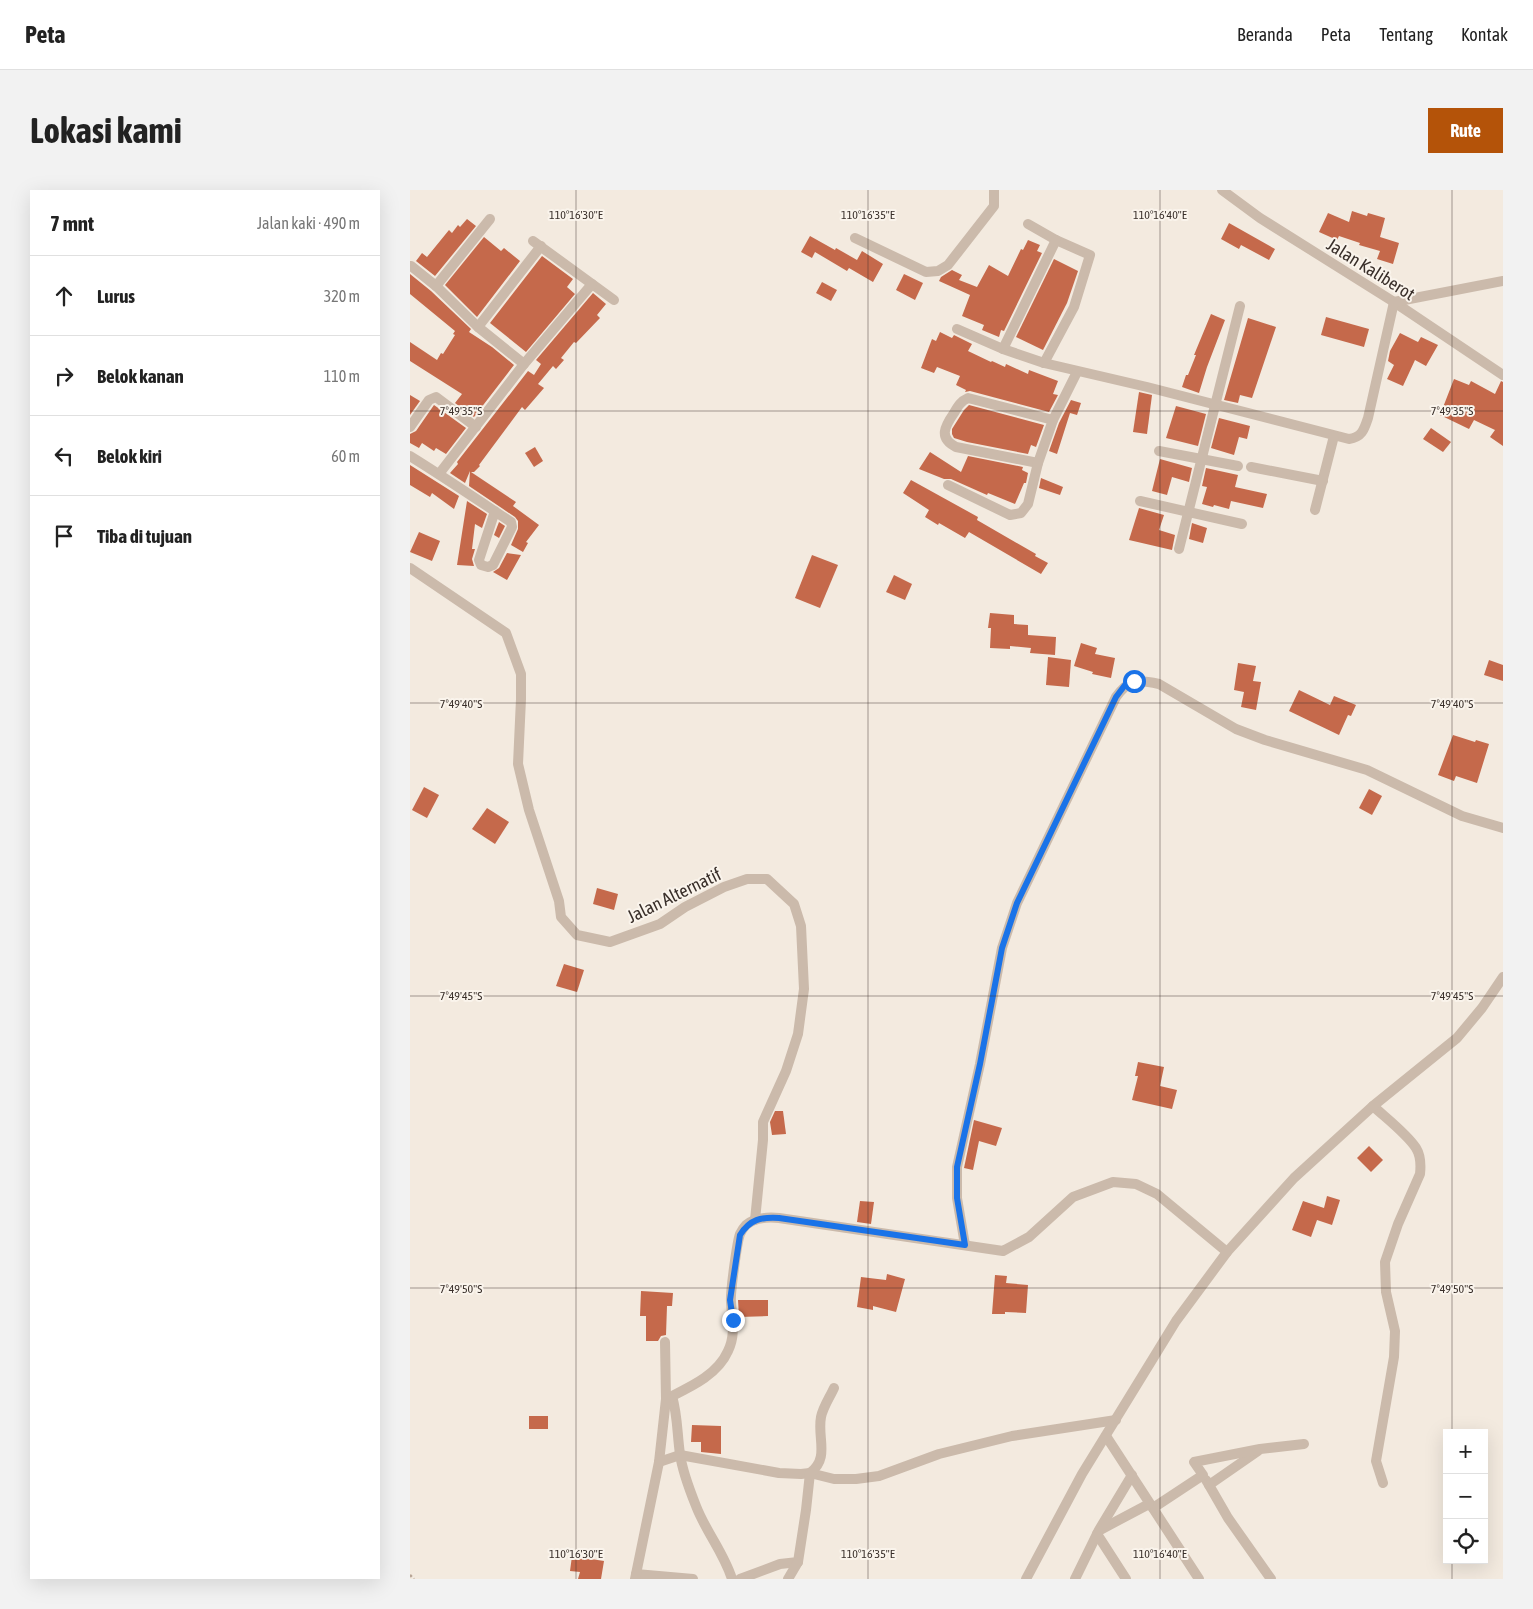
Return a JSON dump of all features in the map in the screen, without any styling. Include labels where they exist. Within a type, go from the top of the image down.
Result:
[{"type":"street","points":[[855,238],[926,272],[938,271],[948,265],[994,206],[994,190]]},
{"type":"street","name":"Jalan Kaliberot","points":[[1222,190],[1260,218],[1394,302],[1503,375]]},
{"type":"street","points":[[436,286],[490,219]]},
{"type":"street","points":[[1028,224],[1090,256],[1074,307],[1044,363]]},
{"type":"street","points":[[1003,349],[1056,240]]},
{"type":"street","points":[[478,327],[537,243],[614,300]]},
{"type":"street","points":[[411,266],[436,286],[478,327],[524,364]]},
{"type":"street","points":[[957,330],[1044,363],[1147,387],[1349,439],[1357,438],[1365,428],[1394,302],[1503,281]]},
{"type":"street","points":[[440,474],[524,364],[592,284]]},
{"type":"street","points":[[1179,549],[1240,306]]},
{"type":"street","points":[[948,485],[1003,512],[1015,515],[1021,513],[1028,504],[1038,464],[1053,420],[1077,372]]},
{"type":"street","points":[[410,427],[429,400],[436,397],[476,427]]},
{"type":"street","points":[[1038,464],[956,447],[945,436],[946,424],[961,403],[968,398],[1053,420]]},
{"type":"street","points":[[1316,510],[1334,436]]},
{"type":"street","points":[[1159,451],[1238,466]]},
{"type":"street","points":[[410,456],[511,522],[513,526],[492,566],[481,566],[478,560],[494,511]]},
{"type":"street","points":[[1251,467],[1323,481]]},
{"type":"street","points":[[1140,501],[1242,524]]},
{"type":"street","name":"Jalan Alternatif","points":[[410,568],[506,633],[520,674],[521,699],[518,764],[529,810],[559,901],[561,917],[577,935],[610,942],[660,924],[685,907],[724,886],[747,879],[768,879],[794,904],[801,926],[804,988],[798,1034],[786,1071],[763,1122],[756,1220]]},
{"type":"street","points":[[965,1245],[957,1198],[957,1167],[980,1064],[1002,948],[1017,903],[1116,697],[1125,685],[1134,681],[1159,684],[1236,729],[1265,740],[1366,770],[1462,816],[1503,828]]},
{"type":"street","points":[[1026,1579],[1082,1474],[1176,1321],[1227,1252],[1294,1178],[1373,1106],[1457,1038],[1482,1008],[1503,977]]},
{"type":"street","points":[[1373,1106],[1416,1148],[1421,1166],[1420,1174],[1398,1224],[1385,1262],[1386,1292],[1395,1330],[1394,1358],[1376,1461],[1383,1484]]},
{"type":"street","points":[[669,1398],[698,1382],[714,1370],[728,1352],[733,1336],[730,1300],[740,1235],[746,1225],[767,1217],[1003,1251],[1029,1236],[1073,1197],[1113,1182],[1136,1184],[1158,1194],[1227,1252]]},
{"type":"street","points":[[665,1342],[669,1398],[660,1462],[636,1576],[692,1579]]},
{"type":"street","points":[[788,1579],[798,1562],[810,1473],[817,1468],[822,1459],[821,1415],[834,1388]]},
{"type":"street","points":[[669,1398],[678,1423],[680,1456],[696,1506],[706,1528],[721,1551],[732,1579]]},
{"type":"street","points":[[660,1462],[680,1456],[779,1473],[810,1473],[834,1479],[856,1479],[879,1476],[939,1454],[1012,1436],[1116,1420]]},
{"type":"street","points":[[1106,1436],[1199,1579]]},
{"type":"street","points":[[1271,1579],[1228,1518],[1194,1462],[1260,1449],[1304,1444]]},
{"type":"street","points":[[1209,1485],[1260,1449]]},
{"type":"street","points":[[1074,1579],[1098,1532],[1132,1475]]},
{"type":"street","points":[[1098,1532],[1151,1506],[1203,1475]]},
{"type":"street","points":[[1098,1532],[1126,1579]]},
{"type":"street","points":[[740,1579],[780,1564],[798,1562]]},
{"type":"path","points":[[410,1575],[414,1579]]},
{"type":"building","points":[[1352,211],[1367,216],[1368,213],[1385,218],[1380,237],[1399,243],[1393,264],[1377,259],[1380,251],[1359,245],[1360,243],[1339,236],[1337,240],[1319,232],[1328,213],[1349,222]]},
{"type":"building","points":[[467,219],[476,226],[435,276],[416,261],[422,253],[427,257],[449,230],[452,233],[458,225],[460,227]]},
{"type":"building","points":[[1229,223],[1275,249],[1269,260],[1241,245],[1239,249],[1221,239]]},
{"type":"building","points":[[810,236],[857,260],[862,251],[883,264],[873,282],[849,268],[847,271],[815,252],[812,258],[801,252]]},
{"type":"building","points":[[484,237],[501,251],[504,248],[520,261],[477,317],[445,285]]},
{"type":"building","points":[[1028,240],[1040,245],[1037,251],[1042,253],[1004,331],[1001,330],[999,337],[982,330],[984,325],[962,316],[970,295],[939,281],[941,277],[952,270],[962,275],[959,280],[977,287],[989,265],[1008,276],[1021,249],[1023,250]]},
{"type":"building","points":[[542,256],[573,279],[567,287],[575,294],[526,352],[490,323]]},
{"type":"building","points":[[1054,259],[1078,271],[1067,303],[1043,350],[1016,337]]},
{"type":"building","points":[[410,274],[471,329],[469,332],[492,347],[514,365],[474,417],[455,403],[462,394],[410,361],[410,342],[437,360],[455,335],[453,334],[455,331],[410,294]]},
{"type":"building","points":[[904,274],[923,283],[915,300],[896,290]]},
{"type":"building","points":[[822,282],[837,290],[831,301],[816,293]]},
{"type":"building","points":[[593,293],[606,304],[597,315],[600,318],[576,343],[574,342],[561,358],[564,360],[556,369],[553,366],[538,384],[544,388],[525,410],[522,407],[480,466],[474,472],[471,472],[516,502],[513,506],[539,525],[526,542],[528,543],[523,552],[511,545],[518,529],[518,521],[515,517],[469,486],[470,471],[465,483],[450,473],[528,371],[534,375],[541,364],[536,360]]},
{"type":"building","points":[[1211,314],[1225,320],[1199,393],[1182,387]]},
{"type":"building","points":[[1326,317],[1369,329],[1364,347],[1321,335]]},
{"type":"building","points":[[1248,318],[1276,327],[1252,398],[1240,395],[1238,403],[1224,400]]},
{"type":"building","points":[[940,332],[952,338],[954,335],[972,344],[968,351],[991,362],[1005,367],[1006,364],[1028,374],[1029,370],[1058,381],[1053,394],[1058,395],[1049,412],[970,391],[965,392],[966,390],[956,385],[960,376],[937,367],[934,373],[921,368],[932,339],[936,341]]},
{"type":"building","points":[[1400,333],[1418,342],[1421,337],[1438,345],[1426,366],[1415,360],[1403,386],[1387,379],[1394,365],[1388,361],[1390,351]]},
{"type":"building","points":[[1454,379],[1469,385],[1471,381],[1495,394],[1501,381],[1503,382],[1503,446],[1490,437],[1495,430],[1474,420],[1469,429],[1440,415]]},
{"type":"building","points":[[1139,392],[1152,395],[1147,434],[1133,432]]},
{"type":"building","points":[[410,395],[420,401],[410,415]]},
{"type":"building","points":[[1071,400],[1081,403],[1077,415],[1070,413],[1057,454],[1049,451],[1059,423]]},
{"type":"building","points":[[434,405],[466,428],[446,454],[436,448],[434,451],[422,443],[419,448],[410,443],[410,434],[416,431]]},
{"type":"building","points":[[969,405],[1044,425],[1036,447],[1031,445],[1028,454],[954,438],[952,429]]},
{"type":"building","points":[[1176,406],[1206,414],[1198,446],[1166,438]]},
{"type":"building","points":[[1219,418],[1250,426],[1247,439],[1239,437],[1234,455],[1211,448]]},
{"type":"building","points":[[1431,428],[1451,442],[1443,452],[1423,439]]},
{"type":"building","points":[[535,447],[543,461],[534,467],[525,453]]},
{"type":"building","points":[[930,452],[961,472],[968,456],[1023,467],[1022,470],[1028,473],[1026,483],[1024,483],[1015,504],[988,493],[987,495],[951,479],[944,479],[919,469]]},
{"type":"building","points":[[1160,459],[1192,468],[1189,482],[1172,477],[1167,495],[1152,491]]},
{"type":"building","points":[[410,465],[459,496],[454,509],[432,493],[430,497],[410,485]]},
{"type":"building","points":[[1206,468],[1238,475],[1235,487],[1267,494],[1263,508],[1231,501],[1229,509],[1202,504],[1207,487],[1202,486]]},
{"type":"building","points":[[1041,478],[1063,487],[1060,495],[1039,488]]},
{"type":"building","points":[[911,480],[978,517],[977,520],[1036,554],[1035,556],[1048,563],[1041,574],[969,532],[965,538],[925,517],[929,510],[903,493]]},
{"type":"building","points":[[467,501],[487,514],[482,528],[475,524],[472,549],[475,549],[472,559],[474,566],[457,565]]},
{"type":"building","points":[[1139,508],[1164,515],[1159,530],[1175,535],[1172,550],[1129,540]]},
{"type":"building","points":[[499,522],[505,526],[499,538],[494,535]]},
{"type":"building","points":[[1192,523],[1207,528],[1203,543],[1189,539]]},
{"type":"building","points":[[419,532],[440,541],[432,561],[410,552]]},
{"type":"building","points":[[507,553],[521,555],[507,580],[493,572],[499,568]]},
{"type":"building","points":[[812,555],[838,565],[820,608],[795,598]]},
{"type":"building","points":[[894,575],[912,584],[905,600],[886,592]]},
{"type":"building","points":[[990,613],[1014,615],[1014,624],[1028,625],[1028,635],[1056,637],[1055,655],[1030,653],[1031,648],[1010,646],[1010,649],[990,648],[991,628],[988,628]]},
{"type":"building","points":[[1081,643],[1097,648],[1095,654],[1115,658],[1111,678],[1092,674],[1093,672],[1074,666]]},
{"type":"building","points":[[1048,657],[1071,660],[1069,687],[1046,685]]},
{"type":"building","points":[[1489,660],[1503,665],[1503,681],[1484,675]]},
{"type":"building","points":[[1238,663],[1256,666],[1253,681],[1261,682],[1256,710],[1241,707],[1244,692],[1234,690]]},
{"type":"building","points":[[1299,690],[1330,705],[1334,696],[1356,705],[1351,716],[1348,715],[1339,735],[1289,711]]},
{"type":"building","points":[[1453,735],[1489,744],[1477,783],[1456,776],[1454,781],[1438,775]]},
{"type":"building","points":[[424,787],[439,795],[427,818],[412,810]]},
{"type":"building","points":[[1369,789],[1382,796],[1372,815],[1359,808]]},
{"type":"building","points":[[487,808],[509,822],[495,844],[472,829]]},
{"type":"building","points":[[597,888],[618,894],[614,910],[593,904]]},
{"type":"building","points":[[564,964],[584,970],[577,992],[556,986]]},
{"type":"building","points":[[1138,1062],[1164,1067],[1160,1086],[1177,1090],[1172,1109],[1132,1100],[1138,1076],[1135,1076]]},
{"type":"building","points":[[775,1111],[783,1111],[786,1134],[772,1135],[770,1122]]},
{"type":"building","points":[[974,1120],[1002,1128],[996,1146],[979,1141],[973,1170],[964,1168]]},
{"type":"building","points":[[1369,1146],[1383,1160],[1371,1172],[1357,1158]]},
{"type":"building","points":[[1327,1196],[1340,1200],[1332,1225],[1317,1220],[1311,1237],[1292,1230],[1303,1201],[1324,1208]]},
{"type":"building","points":[[860,1201],[874,1202],[871,1224],[857,1222]]},
{"type":"building","points":[[887,1274],[905,1279],[896,1312],[873,1306],[873,1310],[857,1307],[861,1277],[886,1280]]},
{"type":"building","points":[[995,1275],[1007,1276],[1006,1283],[1028,1285],[1026,1313],[1005,1312],[1005,1314],[992,1314]]},
{"type":"building","points":[[641,1291],[673,1293],[672,1306],[667,1306],[666,1335],[661,1336],[658,1341],[646,1341],[646,1316],[640,1316]]},
{"type":"building","points":[[738,1300],[768,1300],[768,1316],[739,1317]]},
{"type":"building","points":[[529,1416],[548,1416],[548,1429],[529,1429]]},
{"type":"building","points":[[692,1425],[721,1426],[721,1454],[701,1452],[701,1442],[691,1442]]},
{"type":"building","points":[[572,1556],[604,1561],[601,1579],[578,1579],[580,1572],[570,1571]]},
{"type":"route","points":[[733,1320],[730,1300],[740,1235],[746,1225],[756,1220],[767,1217],[779,1218],[965,1245],[957,1198],[957,1167],[980,1064],[1002,948],[1017,903],[1116,697],[1125,685],[1134,681]]}]
